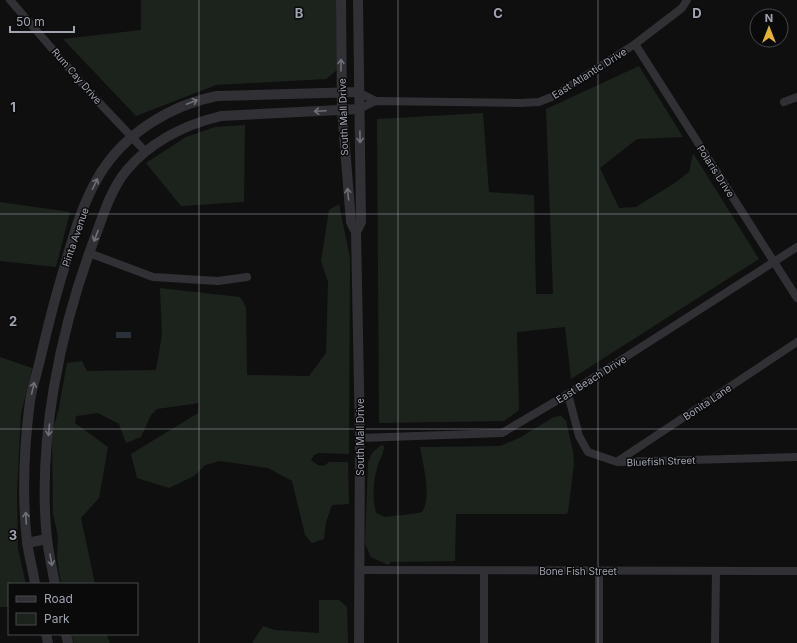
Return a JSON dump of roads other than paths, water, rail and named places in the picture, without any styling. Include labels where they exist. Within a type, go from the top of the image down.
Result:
[{"type":"street","name":"Rum Cay Drive","points":[[10,0],[92,94],[145,151]]},
{"type":"street","name":"South Mall Drive","points":[[341,0],[342,110],[351,222],[356,232],[360,438],[359,643]]},
{"type":"street","name":"South Mall Drive","points":[[356,232],[361,222],[358,92],[358,0]]},
{"type":"street","name":"East Atlantic Drive","points":[[359,109],[376,102],[521,104],[539,102],[554,96],[635,44],[682,8],[687,0]]},
{"type":"street","name":"Polaris Drive","points":[[635,44],[797,298]]},
{"type":"street","name":"Pinta Avenue","points":[[35,583],[28,543],[24,475],[30,400],[52,308],[70,250],[92,189],[109,161],[132,137],[155,120],[180,106],[198,100],[217,96],[358,92]]},
{"type":"street","name":"East Atlantic Drive","points":[[358,92],[376,102]]},
{"type":"street","points":[[784,102],[797,97]]},
{"type":"street","name":"Pinta Avenue","points":[[55,583],[47,539],[45,473],[51,401],[71,314],[89,253],[117,184],[145,151],[164,138],[186,127],[220,116],[359,109]]},
{"type":"street","name":"East Beach Drive","points":[[360,438],[502,433],[568,394],[797,247]]},
{"type":"street","points":[[89,253],[152,277],[218,281],[247,277]]},
{"type":"street","name":"Bonita Lane","points":[[617,462],[797,342]]},
{"type":"street","name":"Bluefish Street","points":[[568,394],[579,436],[588,452],[617,462],[797,456]]},
{"type":"street","points":[[28,543],[47,539]]},
{"type":"street","name":"Bone Fish Street","points":[[359,570],[797,571]]},
{"type":"street","points":[[484,571],[484,643]]},
{"type":"street","points":[[599,571],[599,643]]},
{"type":"street","points":[[715,643],[716,572]]}]
